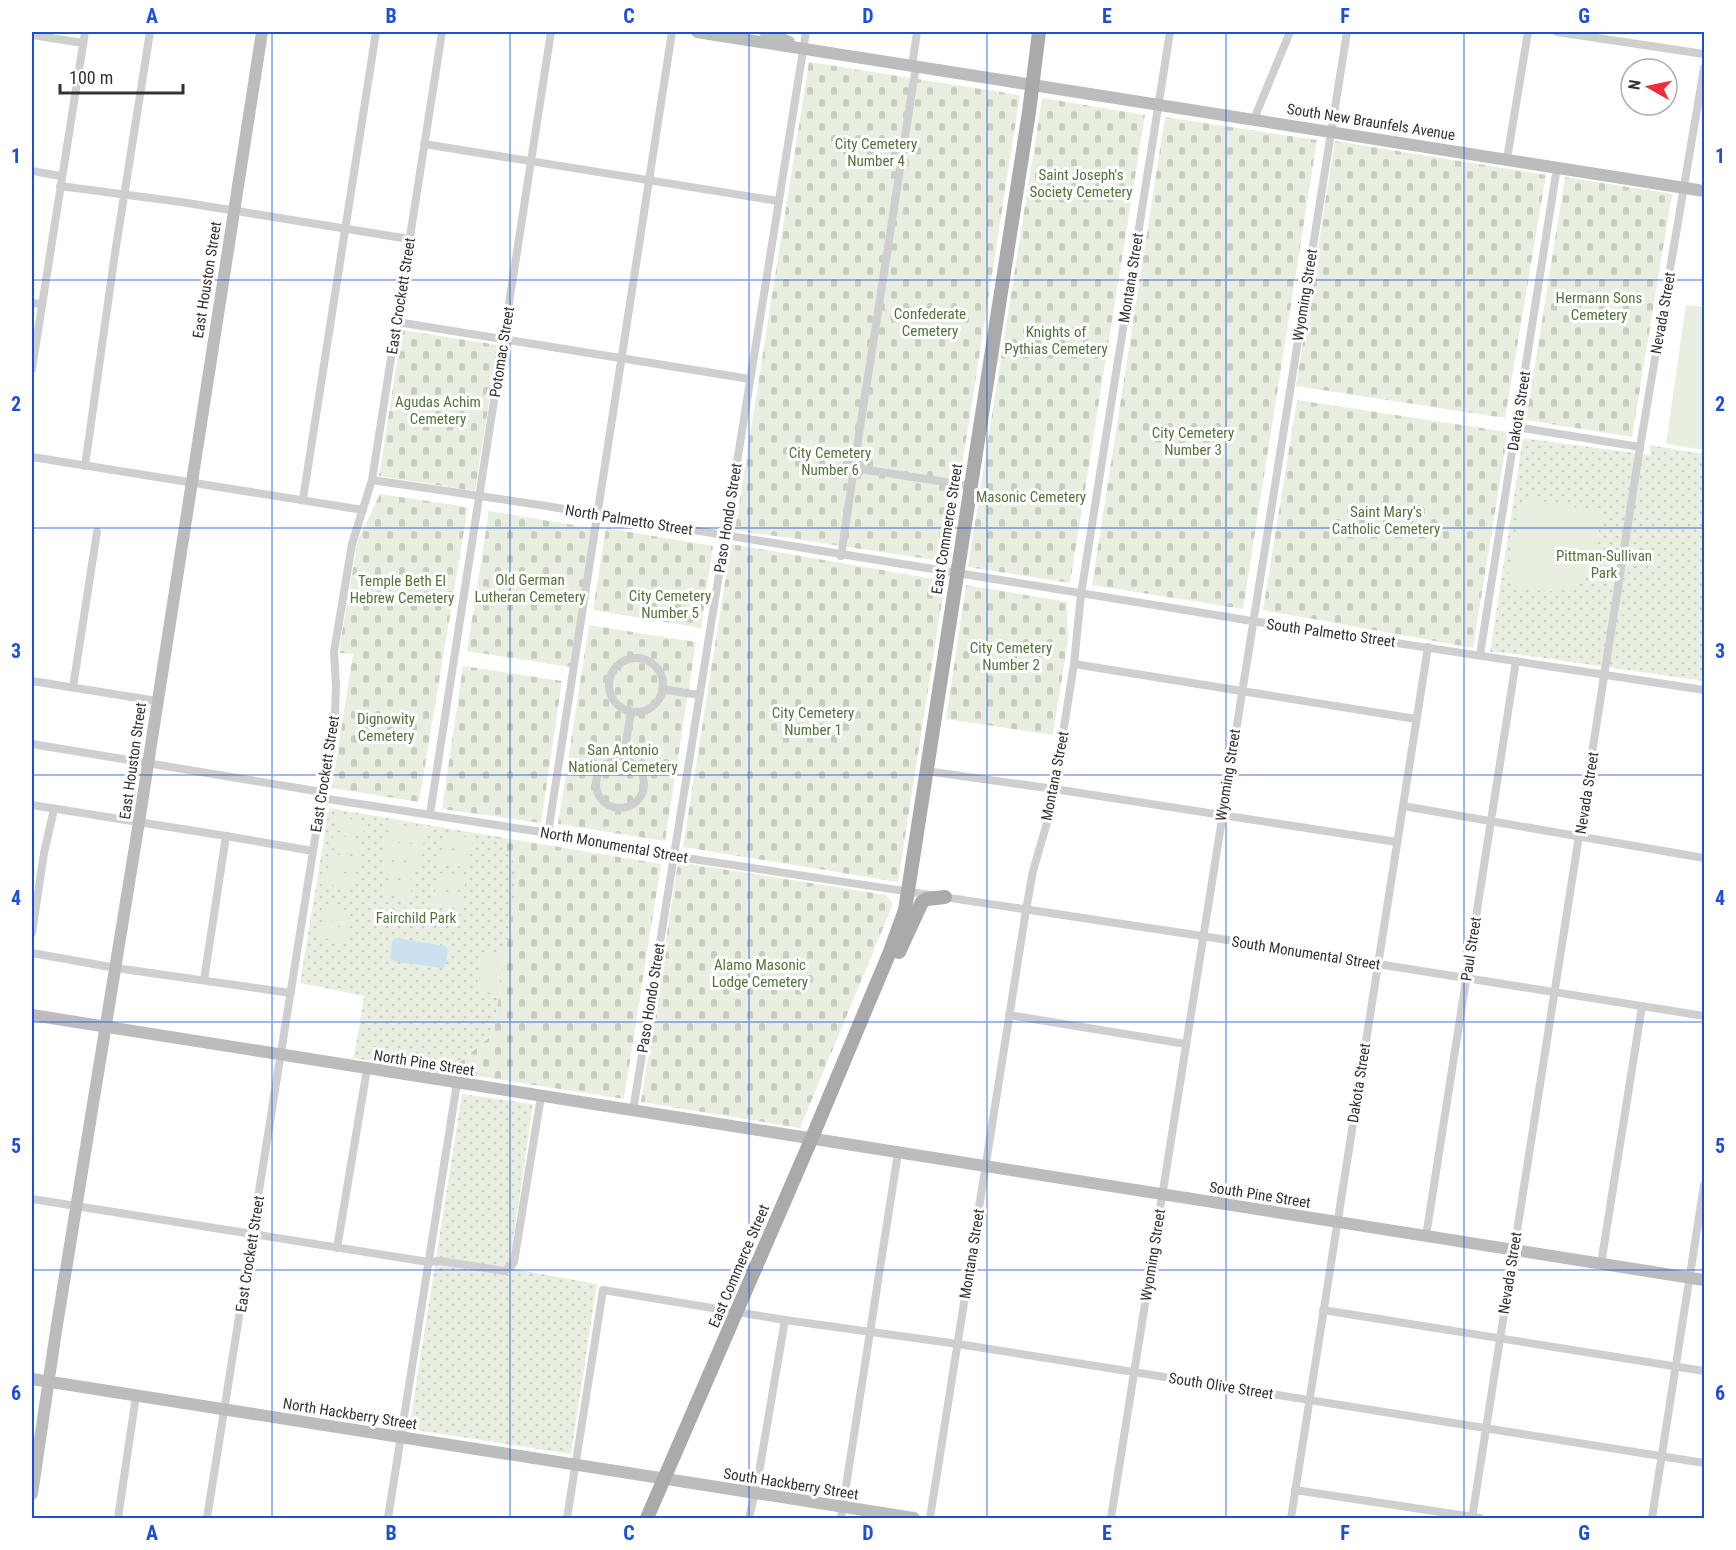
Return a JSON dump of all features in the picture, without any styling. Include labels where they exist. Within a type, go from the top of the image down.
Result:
[{"type":"main road","name":"East Houston Street","points":[[32,1494],[76,1206],[140,822],[262,32]]},
{"type":"main road","points":[[697,32],[728,34],[804,48]]},
{"type":"main road","points":[[765,32],[804,48]]},
{"type":"main road","name":"East Commerce Street","points":[[647,1518],[811,1140],[898,931],[908,891],[1039,32]]},
{"type":"main road","name":"South New Braunfels Avenue","points":[[804,48],[1704,191]]},
{"type":"main road","name":"East Commerce Street","points":[[859,1025],[878,998],[922,902],[927,899],[945,897]]},
{"type":"main road","name":"North Pine Street","points":[[32,1015],[811,1140]]},
{"type":"main road","name":"South Pine Street","points":[[811,1140],[1704,1280]]},
{"type":"main road","name":"North Hackberry Street","points":[[32,1379],[664,1479]]},
{"type":"main road","name":"South Hackberry Street","points":[[664,1479],[755,1493],[842,1513],[914,1518]]},
{"type":"street","points":[[32,369],[85,32]]},
{"type":"street","points":[[85,466],[98,365],[150,32]]},
{"type":"street","points":[[303,499],[376,32]]},
{"type":"street","name":"East Crockett Street","points":[[207,1518],[226,1410],[336,703],[334,652],[352,544],[372,480],[442,32]]},
{"type":"street","name":"Potomac Street","points":[[430,814],[551,32]]},
{"type":"street","points":[[548,833],[672,32]]},
{"type":"street","name":"Paso Hondo Street","points":[[633,1111],[806,32]]},
{"type":"street","points":[[855,460],[914,66],[917,32]]},
{"type":"street","name":"Montana Street","points":[[930,1518],[1026,910],[1033,871],[1051,809],[1074,664],[1081,594],[1170,32]]},
{"type":"street","points":[[1254,119],[1290,32]]},
{"type":"street","name":"Wyoming Street","points":[[1111,1518],[1347,32]]},
{"type":"street","points":[[1508,159],[1528,32]]},
{"type":"street","points":[[1557,32],[1704,54]]},
{"type":"street","points":[[32,35],[83,43]]},
{"type":"street","name":"Nevada Street","points":[[1475,1518],[1486,1428],[1640,447],[1704,68]]},
{"type":"street","points":[[424,144],[778,201]]},
{"type":"street","name":"Dakota Street","points":[[1480,655],[1557,167]]},
{"type":"street","points":[[32,171],[61,176]]},
{"type":"street","points":[[60,186],[233,210],[410,239]]},
{"type":"street","points":[[32,303],[41,304]]},
{"type":"street","points":[[397,322],[750,380]]},
{"type":"street","points":[[1516,427],[1640,447]]},
{"type":"street","points":[[32,457],[363,510]]},
{"type":"street","points":[[855,460],[861,469]]},
{"type":"street","points":[[853,475],[847,471],[846,467],[850,461],[855,460]]},
{"type":"street","points":[[861,469],[971,486]]},
{"type":"street","points":[[853,475],[858,474],[861,469]]},
{"type":"street","points":[[841,556],[853,475]]},
{"type":"street","name":"North Palmetto Street","points":[[372,480],[957,574]]},
{"type":"street","points":[[73,687],[97,532]]},
{"type":"street","name":"South Palmetto Street","points":[[957,574],[1704,690]]},
{"type":"street","name":"Dakota Street","points":[[1291,1518],[1428,647]]},
{"type":"street","points":[[633,658],[653,664],[661,676],[662,689],[660,696],[651,707],[645,711],[631,712],[616,704],[609,690],[611,674],[620,663],[633,658]]},
{"type":"street","name":"Paul Street","points":[[1426,1236],[1516,661]]},
{"type":"street","points":[[1074,664],[1416,719]]},
{"type":"street","points":[[32,681],[157,701]]},
{"type":"street","points":[[662,689],[699,695]]},
{"type":"street","points":[[623,760],[631,712]]},
{"type":"street","name":"North Monumental Street","points":[[32,744],[148,762],[322,795],[673,856],[908,891]]},
{"type":"street","points":[[623,760],[637,767],[641,772],[644,787],[638,800],[632,805],[618,809],[604,803],[596,789],[596,782],[602,768],[608,763],[623,760]]},
{"type":"street","points":[[926,771],[1397,842]]},
{"type":"street","points":[[32,805],[313,851]]},
{"type":"street","points":[[1403,806],[1704,858]]},
{"type":"street","points":[[32,933],[44,853],[54,809]]},
{"type":"street","points":[[204,980],[226,836]]},
{"type":"street","name":"South Monumental Street","points":[[908,891],[1704,1016]]},
{"type":"street","points":[[32,953],[116,968],[291,993]]},
{"type":"street","points":[[1601,1264],[1642,1006]]},
{"type":"street","points":[[1010,1016],[1186,1044]]},
{"type":"street","points":[[338,1248],[367,1069]]},
{"type":"street","points":[[388,1518],[457,1083]]},
{"type":"street","points":[[32,1199],[428,1262],[440,1261],[504,1271],[512,1265],[541,1096]]},
{"type":"street","points":[[842,1513],[898,1153]]},
{"type":"street","points":[[1652,1518],[1704,1185]]},
{"type":"street","name":"South Olive Street","points":[[575,1465],[603,1290],[1704,1463]]},
{"type":"street","points":[[1323,1310],[1704,1371]]},
{"type":"street","points":[[749,1518],[785,1320]]},
{"type":"street","points":[[118,1518],[136,1396]]},
{"type":"street","points":[[567,1518],[575,1465]]},
{"type":"street","points":[[1295,1490],[1475,1518]]},
{"type":"green space","points":[[809,62],[1020,95],[947,562],[735,530]]},
{"type":"green space","points":[[1042,98],[1145,115],[1070,583],[968,567]]},
{"type":"green space","name":"City Cemetery Number 3","points":[[1165,117],[1317,140],[1243,609],[1092,585]]},
{"type":"green space","points":[[1335,141],[1546,175],[1505,418],[1296,386]]},
{"type":"green space","name":"Hermann Sons Cemetery","points":[[1565,177],[1672,194],[1632,437],[1526,420]]},
{"type":"green space","points":[[1686,305],[1704,307],[1704,450],[1666,444]]},
{"type":"green space","name":"Agudas Achim Cemetery","points":[[402,330],[498,345],[475,491],[379,476]]},
{"type":"green space","name":"Saint Mary's Catholic Cemetery","points":[[1297,400],[1508,432],[1473,648],[1263,610]]},
{"type":"green space","name":"Pittman-Sullivan Park","points":[[1523,438],[1651,455],[1649,445],[1704,454],[1704,681],[1490,652]]},
{"type":"green space","points":[[380,494],[468,507],[419,802],[332,788],[353,654],[340,653],[341,639],[358,540]]},
{"type":"green space","points":[[1526,498],[1601,512],[1594,562],[1584,578],[1575,585],[1565,589],[1541,591],[1507,582],[1520,504]]},
{"type":"green space","name":"Old German Lutheran Cemetery","points":[[489,511],[592,528],[570,667],[467,651]]},
{"type":"green space","name":"City Cemetery Number 5","points":[[606,528],[713,546],[701,628],[593,610]]},
{"type":"green space","name":"City Cemetery Number 1","points":[[731,544],[945,581],[898,882],[683,847]]},
{"type":"green space","name":"City Cemetery Number 2","points":[[966,585],[1067,602],[1068,640],[1053,735],[946,719]]},
{"type":"green space","name":"San Antonio National Cemetery","points":[[589,625],[696,642],[665,841],[558,824]]},
{"type":"green space","points":[[463,666],[562,681],[541,823],[442,809]]},
{"type":"green space","name":"Fairchild Park","points":[[329,808],[493,836],[519,868],[493,1034],[453,1068],[439,1073],[354,1058],[364,996],[300,983]]},
{"type":"green space","points":[[336,817],[365,821],[363,834],[334,830]]},
{"type":"green space","points":[[388,822],[404,825],[404,827],[410,825],[426,828],[425,835],[420,835],[425,838],[423,845],[385,839],[386,832],[391,832],[386,829]]},
{"type":"green space","points":[[444,833],[473,838],[471,851],[442,847]]},
{"type":"green space","points":[[333,835],[362,839],[360,853],[331,848]]},
{"type":"green space","points":[[493,836],[661,864],[624,1099],[470,1075],[458,1064],[493,1034],[519,868]]},
{"type":"green space","points":[[385,841],[423,847],[422,854],[417,853],[422,856],[420,863],[382,857],[383,850],[388,851],[383,848]]},
{"type":"green space","points":[[441,851],[470,855],[468,868],[439,864]]},
{"type":"green space","points":[[330,853],[359,858],[357,871],[328,867]]},
{"type":"green space","points":[[386,862],[415,866],[413,880],[384,875]]},
{"type":"green space","name":"Alamo Masonic Lodge Cemetery","points":[[678,862],[886,895],[893,904],[800,1128],[641,1102]]},
{"type":"green space","points":[[327,871],[356,875],[354,889],[325,884]]},
{"type":"green space","points":[[438,873],[466,877],[464,891],[435,886]]},
{"type":"green space","points":[[383,881],[412,885],[410,899],[381,894]]},
{"type":"green space","points":[[435,890],[463,895],[461,908],[432,904]]},
{"type":"green space","points":[[322,906],[351,911],[349,924],[320,920]]},
{"type":"green space","points":[[319,924],[348,928],[346,942],[317,937]]},
{"type":"green space","points":[[482,952],[504,956],[498,994],[476,990]]},
{"type":"green space","points":[[462,1094],[533,1104],[509,1268],[597,1284],[571,1454],[409,1429]]},
{"type":"water","points":[[396,938],[445,946],[448,950],[445,966],[442,968],[392,961],[390,958],[392,941]]},
{"type":"park label","name":"City Cemetery Number 4","points":[[876,152]]},
{"type":"park label","name":"Saint Joseph's Society Cemetery","points":[[1081,184]]},
{"type":"park label","name":"Confederate Cemetery","points":[[930,322]]},
{"type":"park label","name":"Knights of Pythias Cemetery","points":[[1056,340]]},
{"type":"park label","name":"City Cemetery Number 6","points":[[830,462]]},
{"type":"park label","name":"Masonic Cemetery","points":[[1031,497]]},
{"type":"park label","name":"Temple Beth El Hebrew Cemetery","points":[[402,590]]},
{"type":"park label","name":"Dignowity Cemetery","points":[[386,728]]}]
